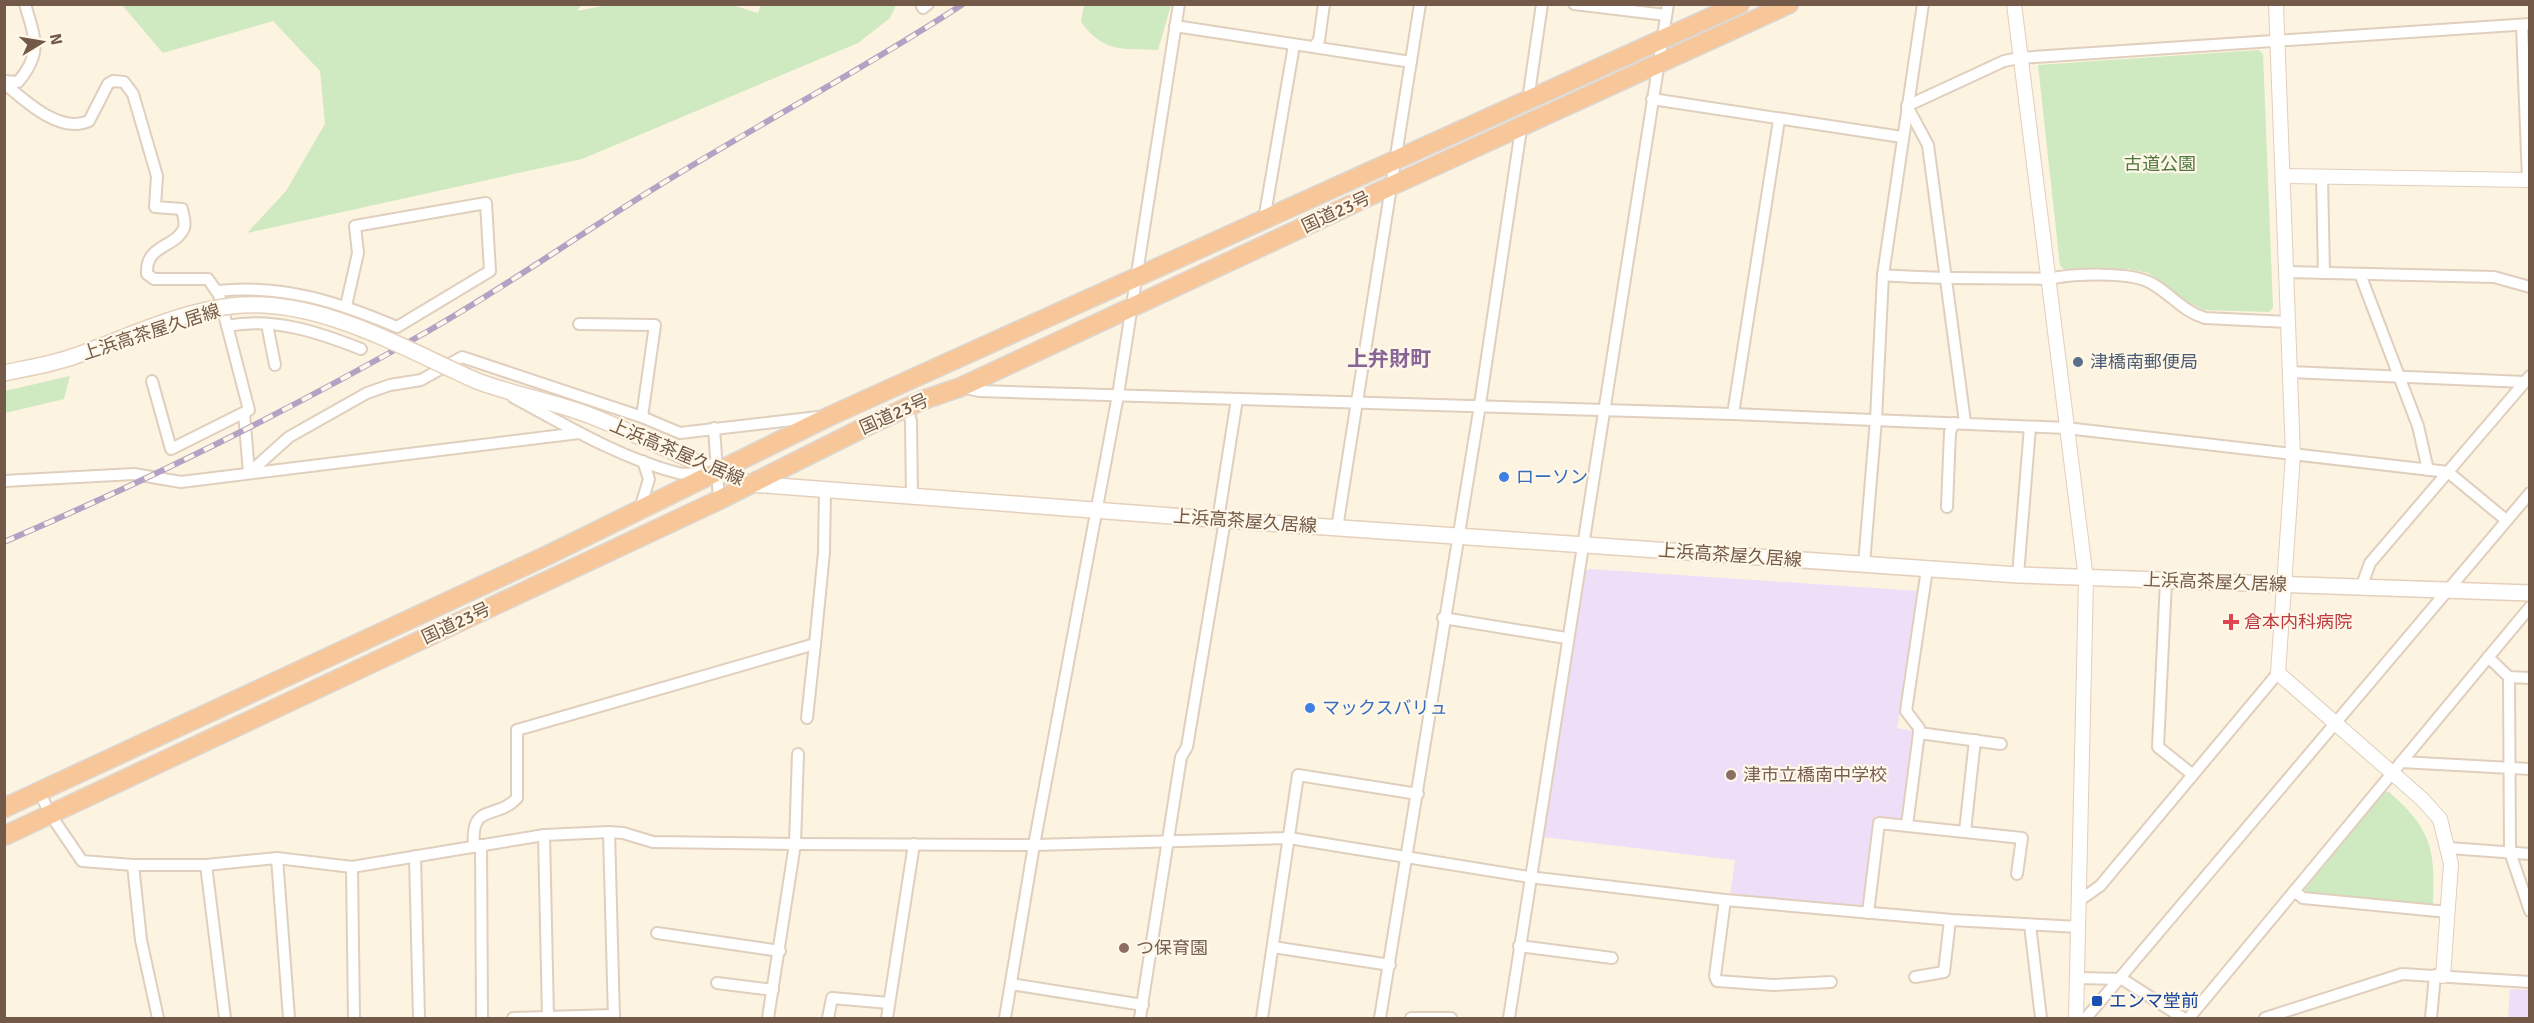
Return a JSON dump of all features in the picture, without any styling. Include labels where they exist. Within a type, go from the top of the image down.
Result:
[{"type":"highway","name":"国道23号","points":[[4,808],[718,473],[830,416],[1740,4]]},
{"type":"highway","name":"国道23号","points":[[4,836],[719,500],[907,407],[961,387],[1391,186],[1521,129],[1790,4]]},
{"type":"main road","name":"上浜高茶屋久居線","points":[[4,373],[72,357],[206,310],[233,306],[256,306],[306,311],[347,325],[477,381],[496,388],[541,398],[592,416],[718,473],[750,484],[1222,520],[2018,575],[2529,593]]},
{"type":"street","points":[[4,82],[18,82],[35,58],[34,35],[25,4]]},
{"type":"street","points":[[921,4],[923,8],[928,4]]},
{"type":"street","points":[[1005,1018],[1034,845],[1118,396],[1134,279],[1179,4]]},
{"type":"street","points":[[1314,47],[1319,40],[1324,4]]},
{"type":"street","points":[[1337,528],[1420,4]]},
{"type":"street","points":[[1528,100],[1542,4]]},
{"type":"street","points":[[1509,1018],[1566,638],[1667,10],[1574,4]]},
{"type":"street","points":[[1864,564],[1876,419],[1883,275],[1923,4]]},
{"type":"street","points":[[2014,4],[2086,579],[2076,1018]]},
{"type":"street","points":[[2080,900],[2100,886],[2278,673],[2293,455],[2276,4]]},
{"type":"street","points":[[1907,106],[2004,61],[2019,58],[2526,25],[2529,180],[2284,176]]},
{"type":"street","points":[[1175,26],[1411,62]]},
{"type":"street","points":[[1264,221],[1294,45]]},
{"type":"street","points":[[4,82],[25,101],[67,124],[90,121],[108,84],[112,81],[119,80],[129,86],[158,176],[155,207],[182,209],[185,225],[182,231],[154,252],[147,262],[147,274],[154,279],[208,279],[218,291],[249,410],[171,449],[152,381]]},
{"type":"street","points":[[1652,99],[1902,137]]},
{"type":"street","points":[[1907,106],[1928,146],[1945,277],[1959,423]]},
{"type":"street","points":[[1733,414],[1779,120]]},
{"type":"street","points":[[1380,1018],[1418,794],[1443,618],[1458,536],[1521,129]]},
{"type":"street","points":[[2322,177],[2324,273]]},
{"type":"street","points":[[218,291],[252,288],[283,290],[315,296],[397,327],[490,272],[486,203],[356,226],[358,253],[346,306]]},
{"type":"street","points":[[2287,272],[2494,277],[2529,287]]},
{"type":"street","points":[[2361,274],[2418,426],[2428,470]]},
{"type":"street","points":[[1883,275],[1935,279],[1945,277],[2048,279],[2062,276],[2131,276],[2148,281],[2177,305],[2205,318],[2289,322]]},
{"type":"street","points":[[267,324],[275,365]]},
{"type":"street","points":[[579,324],[654,325],[642,417]]},
{"type":"street","points":[[227,326],[288,325],[361,349]]},
{"type":"street","points":[[249,472],[289,437],[367,393],[390,385],[421,380],[462,357],[642,417],[680,433],[830,416]]},
{"type":"street","points":[[2290,372],[2527,379]]},
{"type":"street","points":[[2361,588],[2370,563],[2527,379]]},
{"type":"street","points":[[961,387],[979,391],[1733,414],[2066,428],[2448,472],[2506,520]]},
{"type":"street","points":[[496,388],[579,433],[643,461],[680,474],[718,473]]},
{"type":"street","points":[[1140,1018],[1222,520],[1238,399]]},
{"type":"street","points":[[907,407],[911,421],[912,497]]},
{"type":"street","points":[[244,413],[249,472]]},
{"type":"street","points":[[1947,507],[1950,432],[1959,423]]},
{"type":"street","points":[[2018,575],[2030,427]]},
{"type":"street","points":[[714,428],[719,500]]},
{"type":"street","points":[[4,481],[134,474],[182,482],[579,433]]},
{"type":"street","points":[[640,509],[649,479],[643,461]]},
{"type":"street","points":[[807,718],[824,552],[825,490]]},
{"type":"street","points":[[2086,1018],[2122,979],[2529,493]]},
{"type":"street","points":[[1907,825],[1919,728],[1906,711],[1927,569]]},
{"type":"street","points":[[2166,581],[2158,747],[2193,775]]},
{"type":"street","points":[[2189,1018],[2529,607]]},
{"type":"street","points":[[1443,618],[1566,638]]},
{"type":"street","points":[[482,1018],[477,846],[473,830],[476,822],[517,798],[517,730],[815,645]]},
{"type":"street","points":[[2488,657],[2509,677],[2529,678]]},
{"type":"street","points":[[2278,673],[2334,725],[2432,809],[2440,819],[2449,848],[2451,881],[2439,976],[2431,1018]]},
{"type":"street","points":[[2509,677],[2510,852],[2529,911]]},
{"type":"street","points":[[1919,732],[2001,744]]},
{"type":"street","points":[[1965,831],[1975,740]]},
{"type":"street","points":[[768,1018],[795,844],[798,754]]},
{"type":"street","points":[[2402,762],[2529,769]]},
{"type":"street","points":[[1262,1018],[1298,776],[1418,794]]},
{"type":"street","points":[[39,791],[50,814],[82,861],[133,865],[206,865],[277,858],[352,867],[544,835],[609,832],[623,832],[653,842],[795,844],[1034,845],[1289,838],[1529,877],[1725,900],[1950,920],[2079,927]]},
{"type":"street","points":[[1869,913],[1879,823],[2022,838],[2018,874]]},
{"type":"street","points":[[513,1018],[614,1017],[609,832]]},
{"type":"street","points":[[544,835],[548,1017]]},
{"type":"street","points":[[887,1018],[914,844]]},
{"type":"street","points":[[2449,848],[2529,854]]},
{"type":"street","points":[[415,856],[419,1018]]},
{"type":"street","points":[[277,858],[289,1018]]},
{"type":"street","points":[[133,865],[141,940],[158,1018]]},
{"type":"street","points":[[206,865],[225,1018]]},
{"type":"street","points":[[352,867],[354,1018]]},
{"type":"street","points":[[2294,891],[2302,898],[2448,912]]},
{"type":"street","points":[[1725,900],[1714,976],[1717,981],[1773,985],[1831,982]]},
{"type":"street","points":[[1915,977],[1944,972],[1950,920]]},
{"type":"street","points":[[2030,925],[2041,1018]]},
{"type":"street","points":[[657,933],[780,951]]},
{"type":"street","points":[[1519,946],[1612,958]]},
{"type":"street","points":[[1273,947],[1390,965]]},
{"type":"street","points":[[2265,1018],[2402,974],[2529,982]]},
{"type":"street","points":[[2078,978],[2122,979],[2183,1018]]},
{"type":"street","points":[[717,983],[773,990]]},
{"type":"street","points":[[1011,984],[1143,1005]]},
{"type":"street","points":[[828,1018],[832,998],[890,1003]]},
{"type":"street","points":[[1411,1018],[1451,1018]]},
{"type":"shaded area","name":"津市立橋南中学校","points":[[1590,569],[1918,591],[1897,728],[1914,731],[1904,822],[1876,819],[1865,905],[1861,909],[1730,897],[1735,860],[1543,837],[1585,571]]},
{"type":"shaded area","points":[[2510,989],[2529,990],[2529,1018],[2508,1018]]},
{"type":"green space","points":[[612,4],[732,5],[758,13],[761,5],[896,5],[890,18],[858,43],[582,159],[247,233],[286,191],[325,124],[320,71],[273,21],[163,53],[122,5],[581,5],[577,11]]},
{"type":"green space","points":[[1084,5],[1171,5],[1158,50],[1124,49],[1098,40],[1081,22]]},
{"type":"green space","name":"古道公園","points":[[2259,50],[2263,54],[2273,308],[2269,312],[2205,310],[2187,302],[2149,273],[2128,269],[2064,269],[2060,266],[2038,65]]},
{"type":"green space","points":[[70,376],[64,399],[5,413],[5,391]]},
{"type":"green space","points":[[2384,792],[2389,792],[2414,817],[2428,841],[2433,868],[2433,903],[2429,907],[2307,895],[2305,889]]},
{"type":"railway","points":[[4,542],[220,442],[326,388],[430,330],[486,297],[689,167],[886,52],[963,4]]},
{"type":"place","name":"津橋南郵便局","points":[[2078,362]]},
{"type":"place","name":"ローソン","points":[[1504,477]]},
{"type":"place","name":"倉本内科病院","points":[[2231,622]]},
{"type":"place","name":"マックスバリュ","points":[[1310,708]]},
{"type":"place","name":"津市立橋南中学校","points":[[1731,775]]},
{"type":"place","name":"つ保育園","points":[[1124,948]]},
{"type":"place","name":"エンマ堂前","points":[[2097,1001]]},
{"type":"district","name":"上弁財町","points":[[1389,359]]}]
